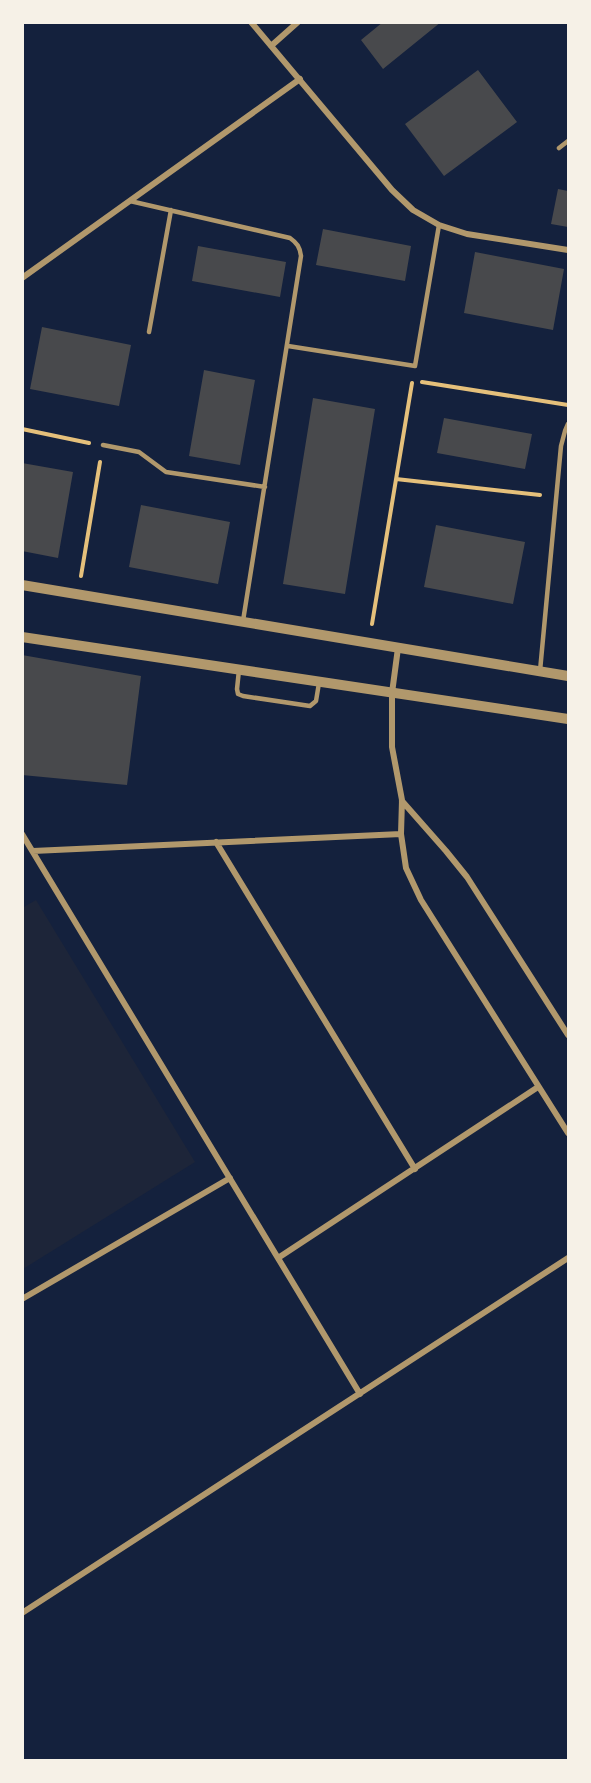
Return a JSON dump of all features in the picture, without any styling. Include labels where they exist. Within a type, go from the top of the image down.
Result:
[{"type":"street","points":[[251,22],[392,190],[413,210],[439,225],[467,234],[568,250]]},
{"type":"street","points":[[271,46],[298,22]]},
{"type":"street","points":[[22,278],[300,79]]},
{"type":"street","points":[[22,585],[568,676]]},
{"type":"street","points":[[22,638],[568,719]]},
{"type":"street","points":[[398,648],[392,693],[392,747],[402,800],[400,834],[406,868],[421,900],[568,1133]]},
{"type":"street","points":[[402,800],[467,877],[568,1035]]},
{"type":"street","points":[[22,834],[360,1394]]},
{"type":"street","points":[[33,851],[400,834]]},
{"type":"street","points":[[216,842],[415,1169]]},
{"type":"street","points":[[278,1258],[538,1087]]},
{"type":"street","points":[[22,1299],[230,1178]]},
{"type":"street","points":[[22,1613],[568,1258]]},
{"type":"lane","points":[[560,148],[568,141]]},
{"type":"lane","points":[[130,201],[290,238],[300,248],[301,255],[288,346],[243,621]]},
{"type":"lane","points":[[150,332],[171,210]]},
{"type":"lane","points":[[288,346],[415,366],[439,225]]},
{"type":"lane","points":[[540,671],[561,446],[568,424]]},
{"type":"lane","points":[[103,446],[138,452],[166,471],[265,487]]},
{"type":"lane","points":[[239,670],[237,689],[241,696],[307,706],[313,705],[316,701],[320,682]]},
{"type":"path","points":[[369,643],[413,380],[568,405]]},
{"type":"path","points":[[22,429],[103,446],[78,594]]},
{"type":"path","points":[[396,478],[556,497]]},
{"type":"shaded area","points":[[36,900],[195,1162],[23,1269],[22,908]]},
{"type":"building","points":[[383,22],[441,22],[383,69],[361,40]]},
{"type":"building","points":[[478,70],[517,122],[444,176],[405,124]]},
{"type":"building","points":[[558,189],[568,191],[568,227],[551,224]]},
{"type":"building","points":[[323,229],[411,246],[405,281],[316,265]]},
{"type":"building","points":[[198,246],[286,262],[280,297],[192,281]]},
{"type":"building","points":[[475,252],[564,269],[553,330],[464,313]]},
{"type":"building","points":[[42,327],[131,345],[119,406],[30,389]]},
{"type":"building","points":[[204,370],[255,380],[240,465],[189,456]]},
{"type":"building","points":[[313,398],[375,409],[345,594],[283,584]]},
{"type":"building","points":[[444,418],[532,434],[525,469],[437,453]]},
{"type":"building","points":[[22,463],[73,472],[58,558],[22,551]]},
{"type":"building","points":[[141,505],[230,522],[218,584],[129,567]]},
{"type":"building","points":[[436,525],[525,542],[513,604],[424,587]]},
{"type":"building","points":[[22,655],[141,676],[127,785],[22,775]]}]
